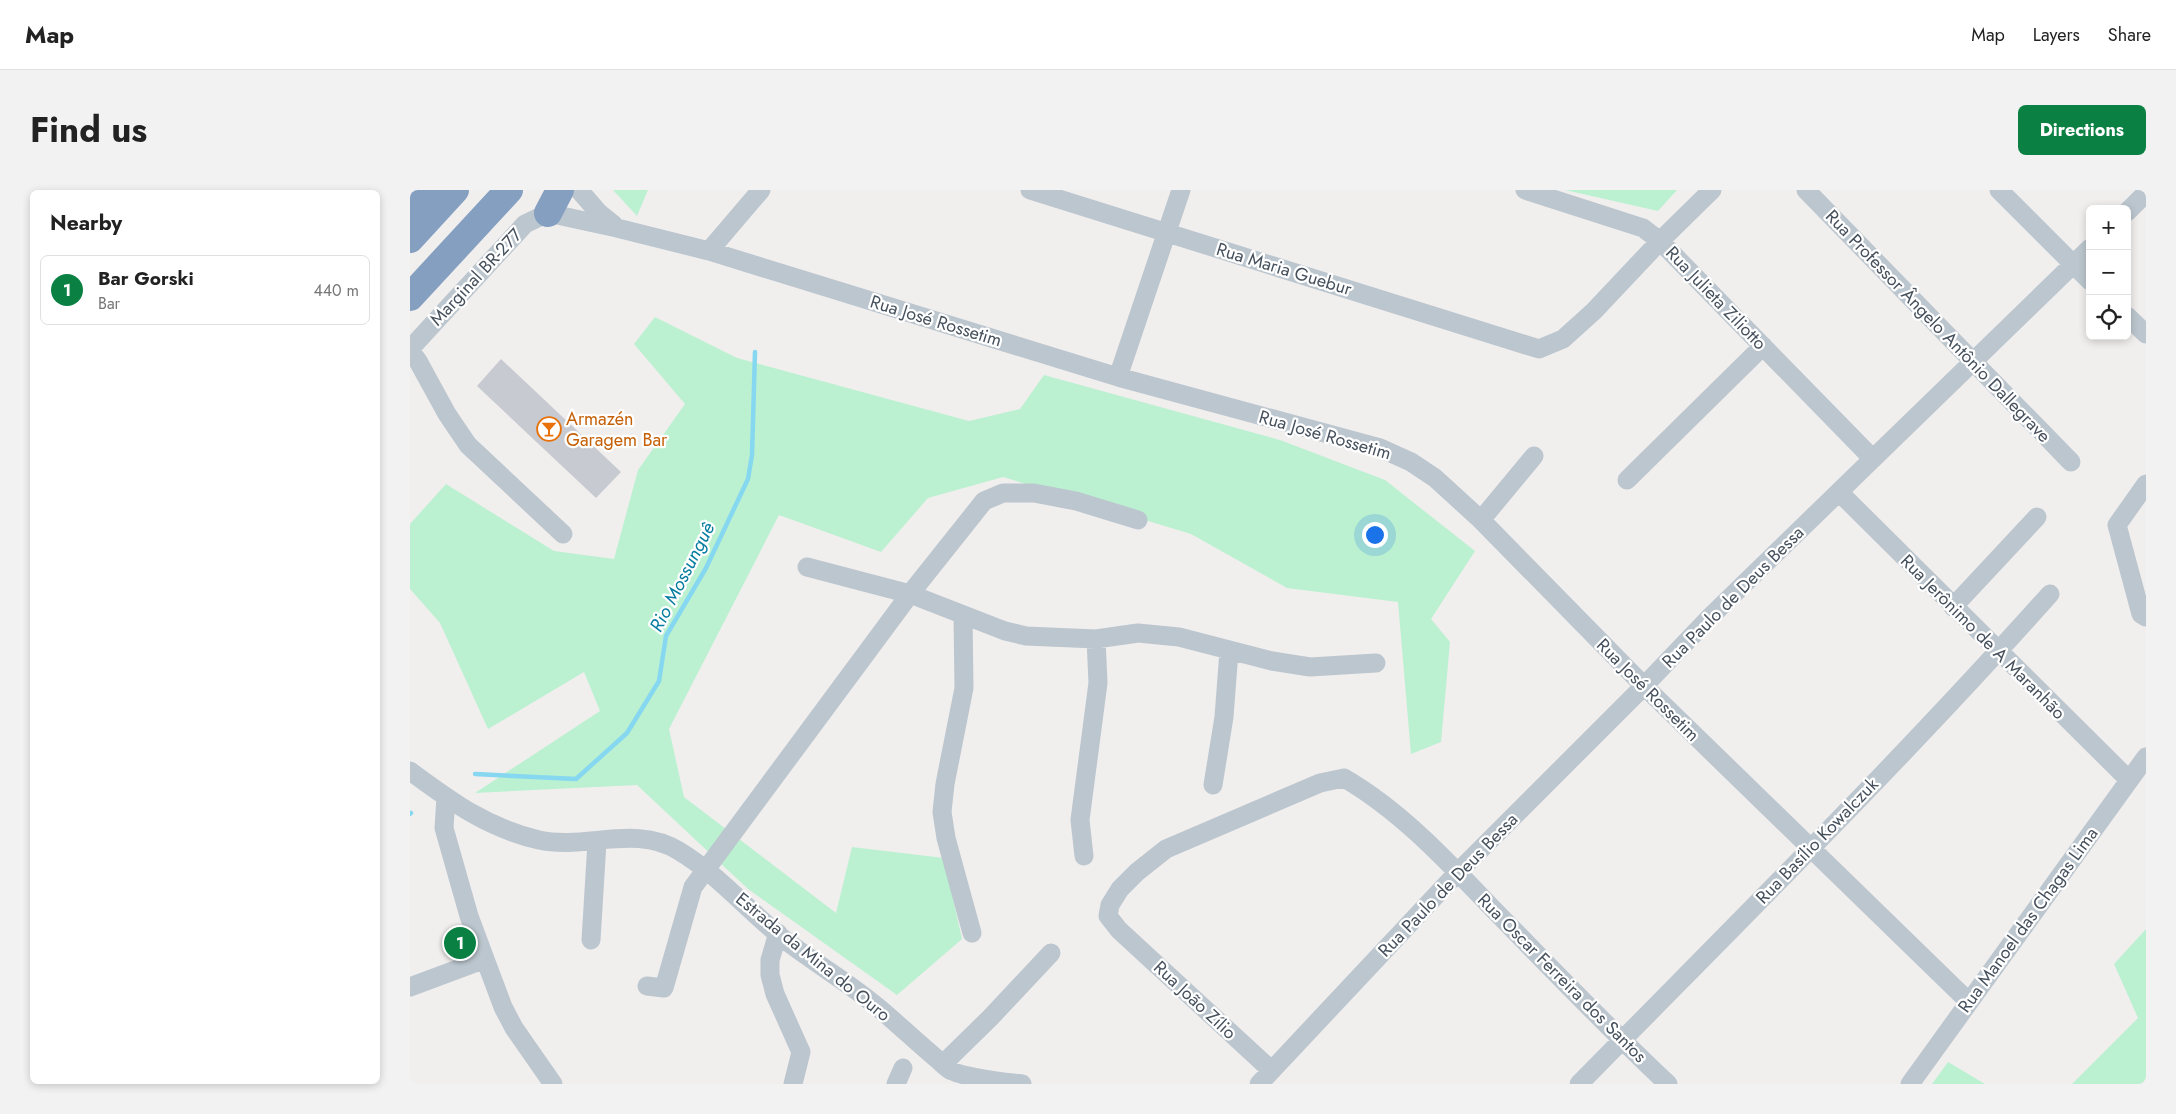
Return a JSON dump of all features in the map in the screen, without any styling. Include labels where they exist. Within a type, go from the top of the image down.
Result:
[{"type":"highway","points":[[410,204],[430,190]]},
{"type":"highway","points":[[410,239],[455,190]]},
{"type":"highway","points":[[410,298],[509,190]]},
{"type":"street","points":[[579,190],[599,213],[617,228]]},
{"type":"street","points":[[709,252],[761,190]]},
{"type":"street","name":"Rua Maria Guebur","points":[[1030,190],[1538,349],[1563,338],[1594,311],[1660,241]]},
{"type":"street","points":[[1118,377],[1181,190]]},
{"type":"street","name":"Rua Julieta Ziliotto","points":[[1525,190],[1643,228],[1660,241],[1873,459]]},
{"type":"street","points":[[1660,241],[1712,190]]},
{"type":"street","name":"Rua Professor Ângelo Antônio Dallegrave","points":[[1806,190],[2071,462]]},
{"type":"street","points":[[1999,190],[2086,277]]},
{"type":"street","points":[[2131,208],[2146,194]]},
{"type":"street","name":"Rua José Rossetim","points":[[554,202],[617,228],[709,252],[1118,377],[1380,448],[1411,462],[1434,478],[1481,520],[1644,686],[1969,1002]]},
{"type":"street","name":"Marginal BR-277","points":[[410,349],[525,224],[554,202]]},
{"type":"street","name":"Rua Paulo de Deus Bessa","points":[[1259,1084],[1458,872],[1644,686],[1710,617],[2088,250]]},
{"type":"street","points":[[2131,320],[2146,334]]},
{"type":"street","points":[[1627,480],[1763,346]]},
{"type":"street","points":[[410,349],[447,414],[468,445],[563,534]]},
{"type":"street","points":[[1481,520],[1534,456]]},
{"type":"street","points":[[2146,484],[2117,525],[2141,614],[2146,617]]},
{"type":"street","name":"Rua Jerônimo de A Maranhão","points":[[1839,492],[2128,780]]},
{"type":"street","points":[[647,986],[664,988],[693,887],[910,594],[984,501],[1004,493],[1034,493],[1076,501],[1138,520]]},
{"type":"street","points":[[1954,607],[2037,517]]},
{"type":"street","points":[[807,567],[910,594],[1005,631],[1026,636],[1096,639],[1138,633],[1179,637],[1228,651],[1310,667],[1376,663]]},
{"type":"street","name":"Rua Basílio Kowalczuk","points":[[1579,1084],[1810,849],[1999,652],[2050,594]]},
{"type":"street","points":[[964,615],[964,688],[945,784],[942,812],[946,838],[972,933]]},
{"type":"street","points":[[1084,856],[1080,820],[1098,683],[1096,639]]},
{"type":"street","points":[[1213,785],[1224,717],[1228,651]]},
{"type":"street","name":"Rua Manoel das Chagas Lima","points":[[1910,1084],[2146,756]]},
{"type":"street","name":"Estrada da Mina do Ouro","points":[[410,771],[463,810],[499,828],[539,840],[569,843],[597,842],[627,837],[654,840],[676,849],[706,870],[800,952],[850,984],[950,1071],[1022,1084]]},
{"type":"street","name":"Rua Oscar Ferreira dos Santos","points":[[1119,930],[1108,916],[1110,905],[1120,889],[1137,872],[1166,849],[1320,783],[1344,778],[1381,801],[1458,872],[1622,1041],[1668,1084]]},
{"type":"street","points":[[446,797],[444,828],[469,916],[503,1007],[514,1028],[553,1084]]},
{"type":"street","points":[[591,940],[597,842]]},
{"type":"street","name":"Rua João Zílio","points":[[1119,930],[1271,1070]]},
{"type":"street","points":[[778,934],[770,960],[770,975],[775,994],[801,1052],[793,1084]]},
{"type":"street","points":[[943,1064],[1051,954]]},
{"type":"street","points":[[410,988],[485,958]]},
{"type":"green space","points":[[613,190],[648,190],[637,216]]},
{"type":"green space","points":[[1565,190],[1677,190],[1658,211]]},
{"type":"green space","points":[[655,317],[737,358],[969,421],[1020,409],[1044,375],[1280,440],[1385,480],[1475,551],[1431,619],[1450,642],[1441,742],[1411,754],[1398,602],[1287,588],[1191,534],[1003,477],[928,498],[881,552],[779,515],[669,729],[684,797],[836,913],[852,847],[944,858],[962,939],[897,995],[748,889],[637,785],[475,793],[600,711],[584,672],[488,729],[440,623],[410,589],[410,524],[446,484],[554,551],[614,559],[638,470],[685,404],[634,344]]},
{"type":"green space","points":[[2146,929],[2146,1084],[2072,1084],[2138,1018],[2114,964]]},
{"type":"green space","points":[[1948,1062],[1985,1084],[1932,1084]]},
{"type":"building","name":"Armazén Garagem Bar","points":[[501,359],[621,472],[596,498],[477,386]]},
{"type":"waterway","name":"Rio Mossunguê","points":[[475,774],[576,779],[627,733],[659,681],[666,636],[706,568],[748,479],[752,455],[755,352]]},
{"type":"place","name":"Armazén Garagem Bar","points":[[549,429]]},
{"type":"place","name":"Bar Gorski","points":[[460,943]]}]
